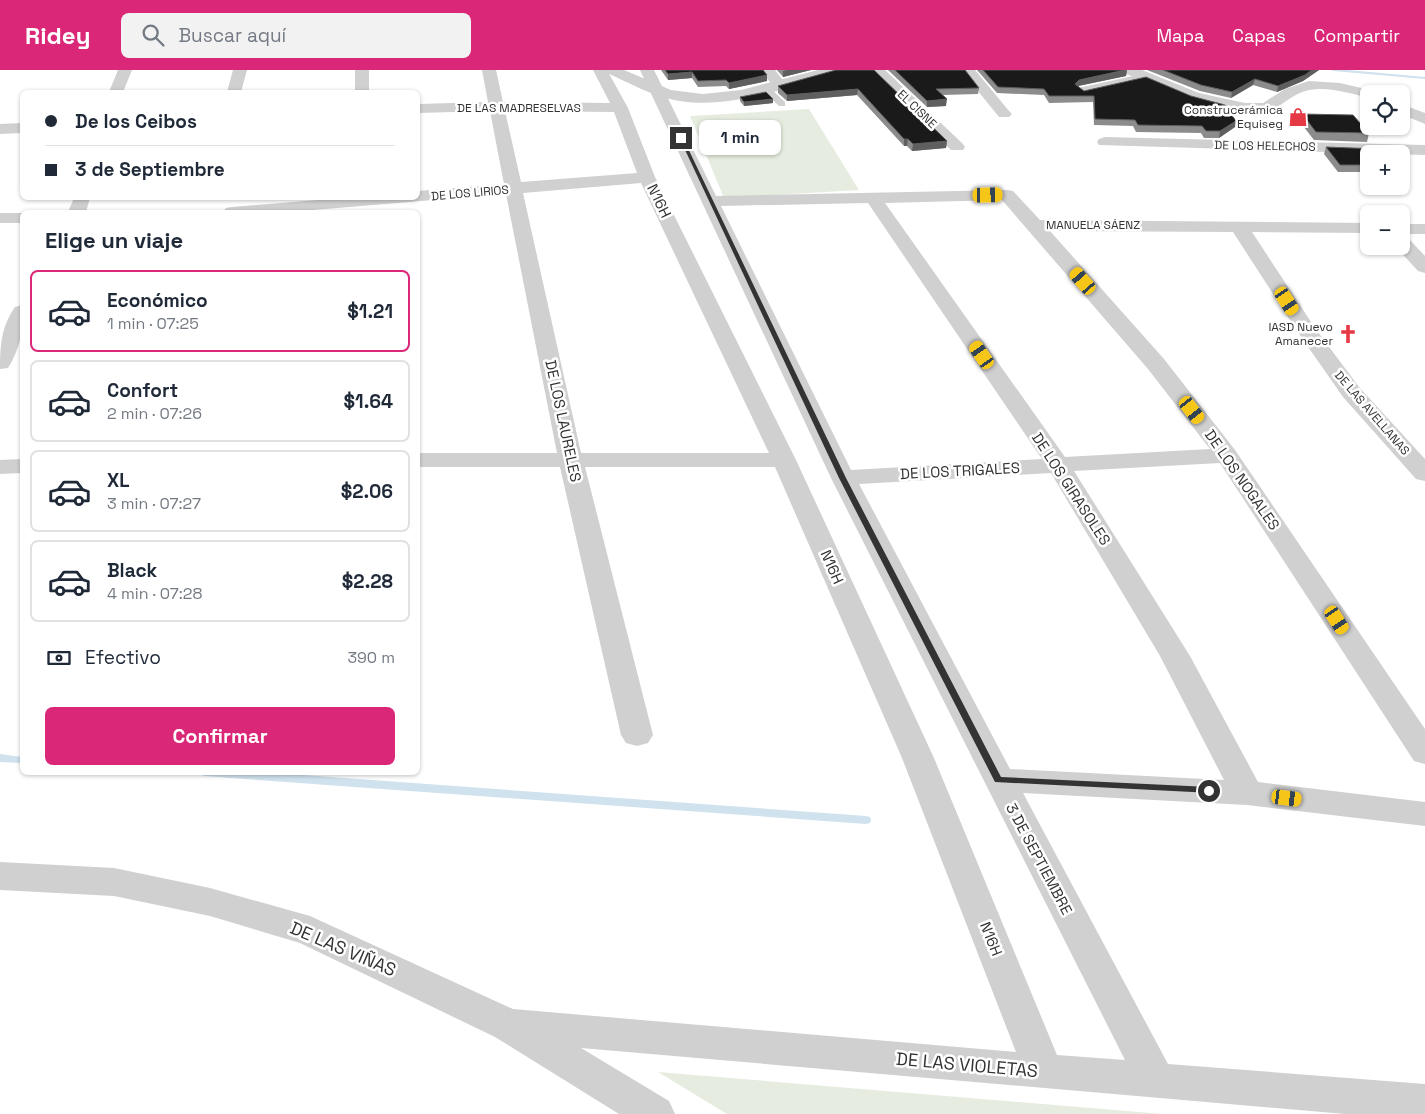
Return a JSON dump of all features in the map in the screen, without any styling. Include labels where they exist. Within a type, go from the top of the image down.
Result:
[{"type":"street","points":[[117,90],[126,70]]},
{"type":"street","points":[[235,90],[240,70]]},
{"type":"street","points":[[362,70],[362,90]]},
{"type":"street","name":"DE LOS LAURELES","points":[[489,70],[571,461],[637,735]]},
{"type":"street","name":"N16H","points":[[600,70],[620,108],[647,177],[784,460],[918,758],[1044,1072]]},
{"type":"street","points":[[612,70],[652,80],[683,97],[707,98],[737,96],[834,70]]},
{"type":"street","points":[[767,70],[772,86]]},
{"type":"street","name":"EL CISNE","points":[[876,70],[957,147]]},
{"type":"street","points":[[968,70],[1004,114]]},
{"type":"street","points":[[1129,70],[1216,103],[1240,108],[1263,108],[1283,99],[1289,92],[1307,86],[1330,86],[1360,92]]},
{"type":"street","points":[[1083,91],[1147,77]]},
{"type":"street","name":"3 DE SEPTIEMBRE","points":[[652,80],[843,478],[998,780],[1156,1081]]},
{"type":"street","name":"DE LAS MADRESELVAS","points":[[420,109],[496,106],[620,108]]},
{"type":"street","points":[[1410,112],[1425,119]]},
{"type":"street","points":[[0,129],[20,128]]},
{"type":"street","name":"DE LOS HELECHOS","points":[[1105,142],[1425,150]]},
{"type":"street","name":"DE LOS LIRIOS","points":[[420,199],[647,177]]},
{"type":"street","name":"MANUELA SÁENZ","points":[[711,201],[1007,195],[1035,225],[1360,228]]},
{"type":"street","name":"DE LOS GIRASOLES","points":[[873,198],[1058,465],[1175,656],[1247,793]]},
{"type":"street","name":"DE LOS LIRIOS","points":[[268,210],[413,200]]},
{"type":"street","points":[[0,218],[20,218]]},
{"type":"street","name":"DE LOS NOGALES","points":[[1035,225],[1156,364],[1227,454],[1425,753]]},
{"type":"street","name":"DE LAS AVELLANAS","points":[[1239,227],[1307,331],[1351,392],[1425,474]]},
{"type":"street","points":[[1410,229],[1425,229]]},
{"type":"street","points":[[1410,252],[1425,268]]},
{"type":"street","points":[[0,364],[20,316]]},
{"type":"street","name":"DE LOS TRIGALES","points":[[843,478],[1227,454]]},
{"type":"street","points":[[420,460],[784,460]]},
{"type":"street","points":[[0,467],[20,466]]},
{"type":"street","points":[[998,780],[1247,793],[1425,814]]},
{"type":"street","name":"DE LAS VIÑAS","points":[[0,876],[114,882],[210,902],[310,931],[509,1025],[656,1114]]},
{"type":"street","name":"DE LAS VIOLETAS","points":[[509,1025],[1044,1072],[1425,1102]]},
{"type":"lane","points":[[772,86],[782,104]]},
{"type":"shaded area","points":[[809,109],[859,190],[724,198],[690,116]]},
{"type":"shaded area","points":[[658,1072],[1163,1114],[727,1114]]},
{"type":"building","points":[[665,70],[763,70],[767,75],[729,83],[726,80],[698,81],[692,72],[668,74]]},
{"type":"building","points":[[836,70],[874,70],[947,141],[913,144],[908,139],[904,139],[858,89],[787,95],[778,86]]},
{"type":"building","points":[[895,70],[965,70],[979,88],[936,89],[947,99],[927,101]]},
{"type":"building","points":[[983,70],[1125,70],[1079,80],[1075,84],[1084,91],[1146,77],[1191,96],[1225,105],[1236,121],[1220,131],[1206,131],[1202,126],[1138,125],[1135,120],[1095,119],[1094,96],[1049,96],[1044,89],[998,87]]},
{"type":"building","points":[[1163,70],[1312,70],[1305,75],[1278,86],[1255,79],[1232,92],[1201,85]]},
{"type":"building","points":[[766,92],[773,99],[744,102],[740,97]]},
{"type":"building","points":[[1302,114],[1353,115],[1360,123],[1360,133],[1316,132]]},
{"type":"building","points":[[1326,147],[1360,148],[1360,165],[1340,165]]},
{"type":"waterway","points":[[1333,70],[1425,78]]},
{"type":"waterway","points":[[0,758],[20,760]]},
{"type":"waterway","points":[[245,775],[866,820]]},
{"type":"place","name":"Construcerámica Equiseg","points":[[1298,117]]},
{"type":"place","name":"IASD Nuevo Amanecer","points":[[1348,334]]},
{"type":"route","points":[[681,138],[843,478],[998,780],[1209,791]]}]
